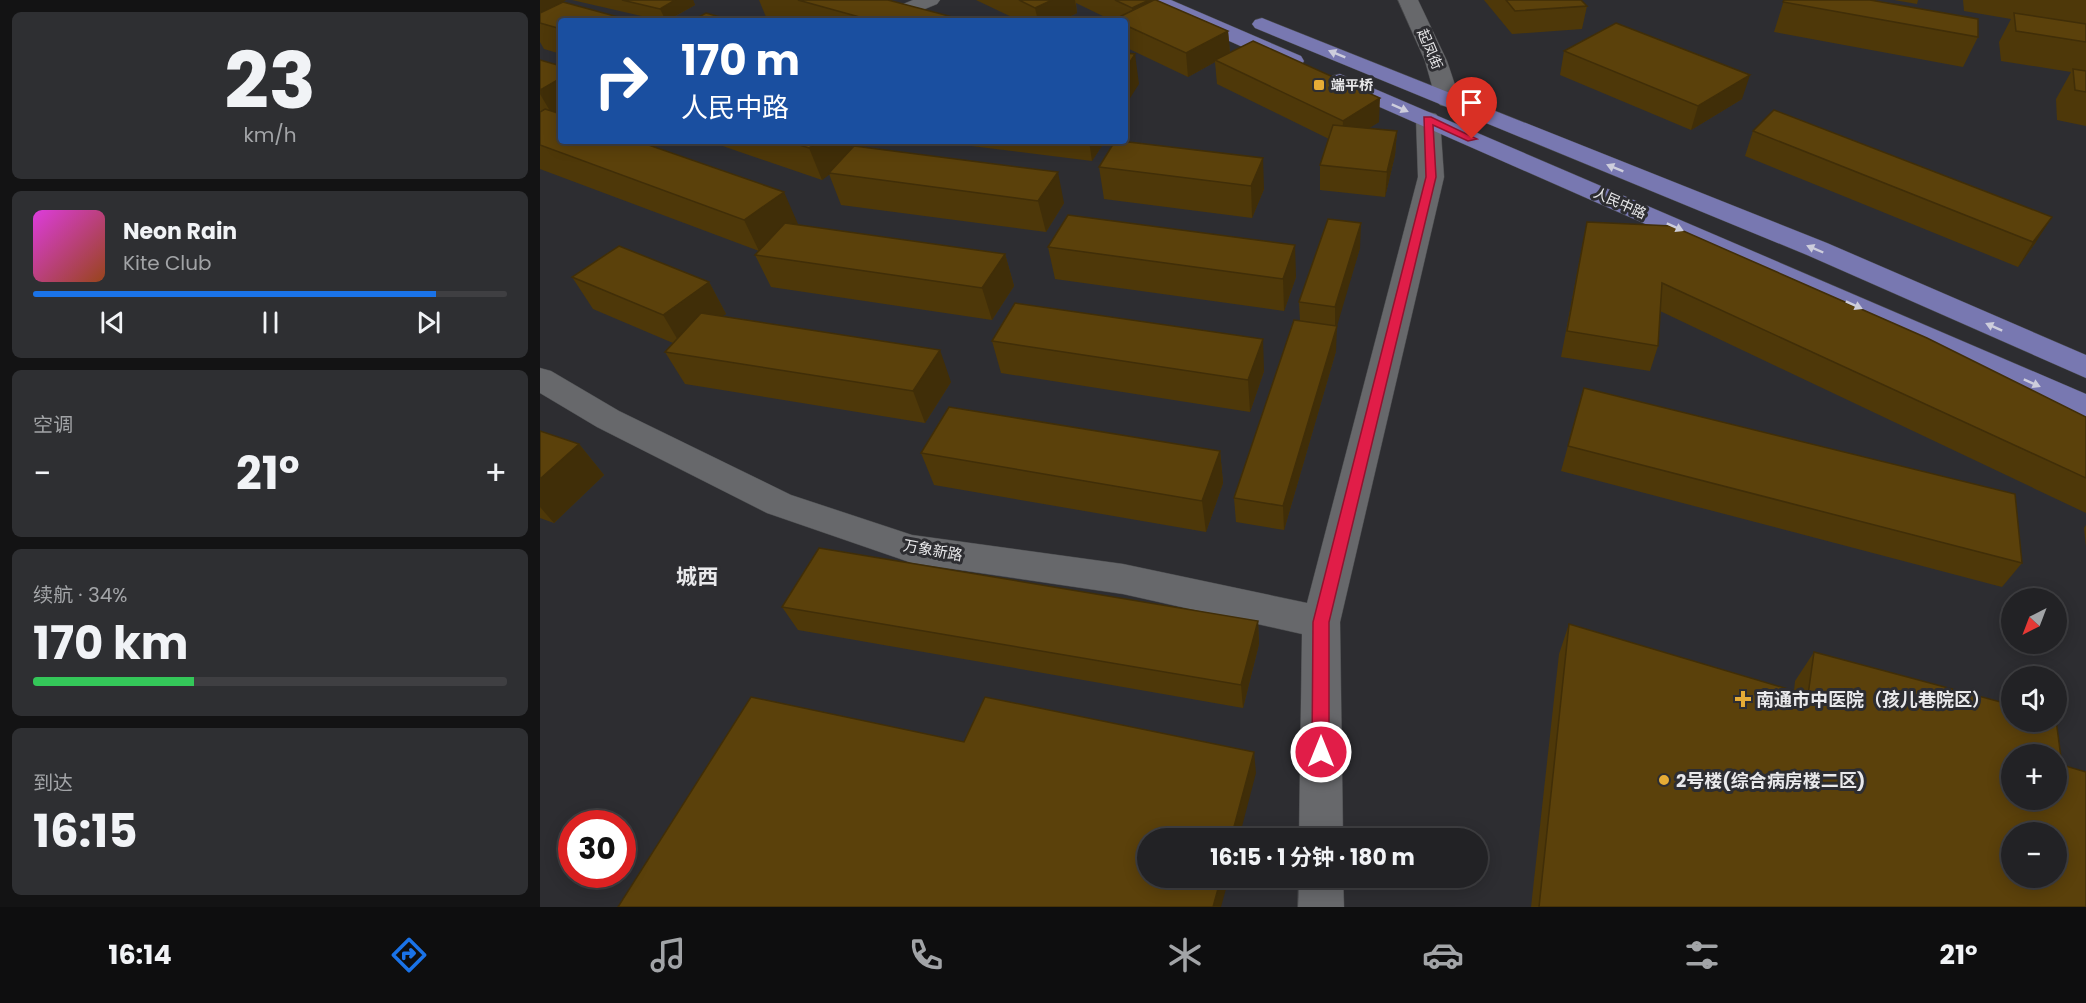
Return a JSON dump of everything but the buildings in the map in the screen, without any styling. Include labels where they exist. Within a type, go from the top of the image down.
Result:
[{"type":"main road","name":"人民中路","points":[[1154,0],[1438,110],[1816,249],[2086,367]]},
{"type":"main road","name":"人民中路","points":[[1204,0],[1438,110],[2086,407]]},
{"type":"street","points":[[837,0],[898,14],[930,0]]},
{"type":"street","name":"起凤街","points":[[1321,828],[1321,622],[1431,177],[1438,110],[1436,61],[1408,0]]},
{"type":"street","name":"万象新路","points":[[540,380],[608,419],[779,504],[912,549],[1124,579],[1321,622]]},
{"type":"street","points":[[1321,888],[1321,907]]},
{"type":"place","name":"端平桥","points":[[1319,85]]},
{"type":"place","name":"南通市中医院（孩儿巷院区）","points":[[1743,699]]},
{"type":"place","name":"2号楼(综合病房楼二区)","points":[[1664,780]]},
{"type":"district","name":"城西","points":[[697,576]]},
{"type":"route","points":[[1321,752],[1321,622],[1431,177],[1428,120],[1472,139]]}]
